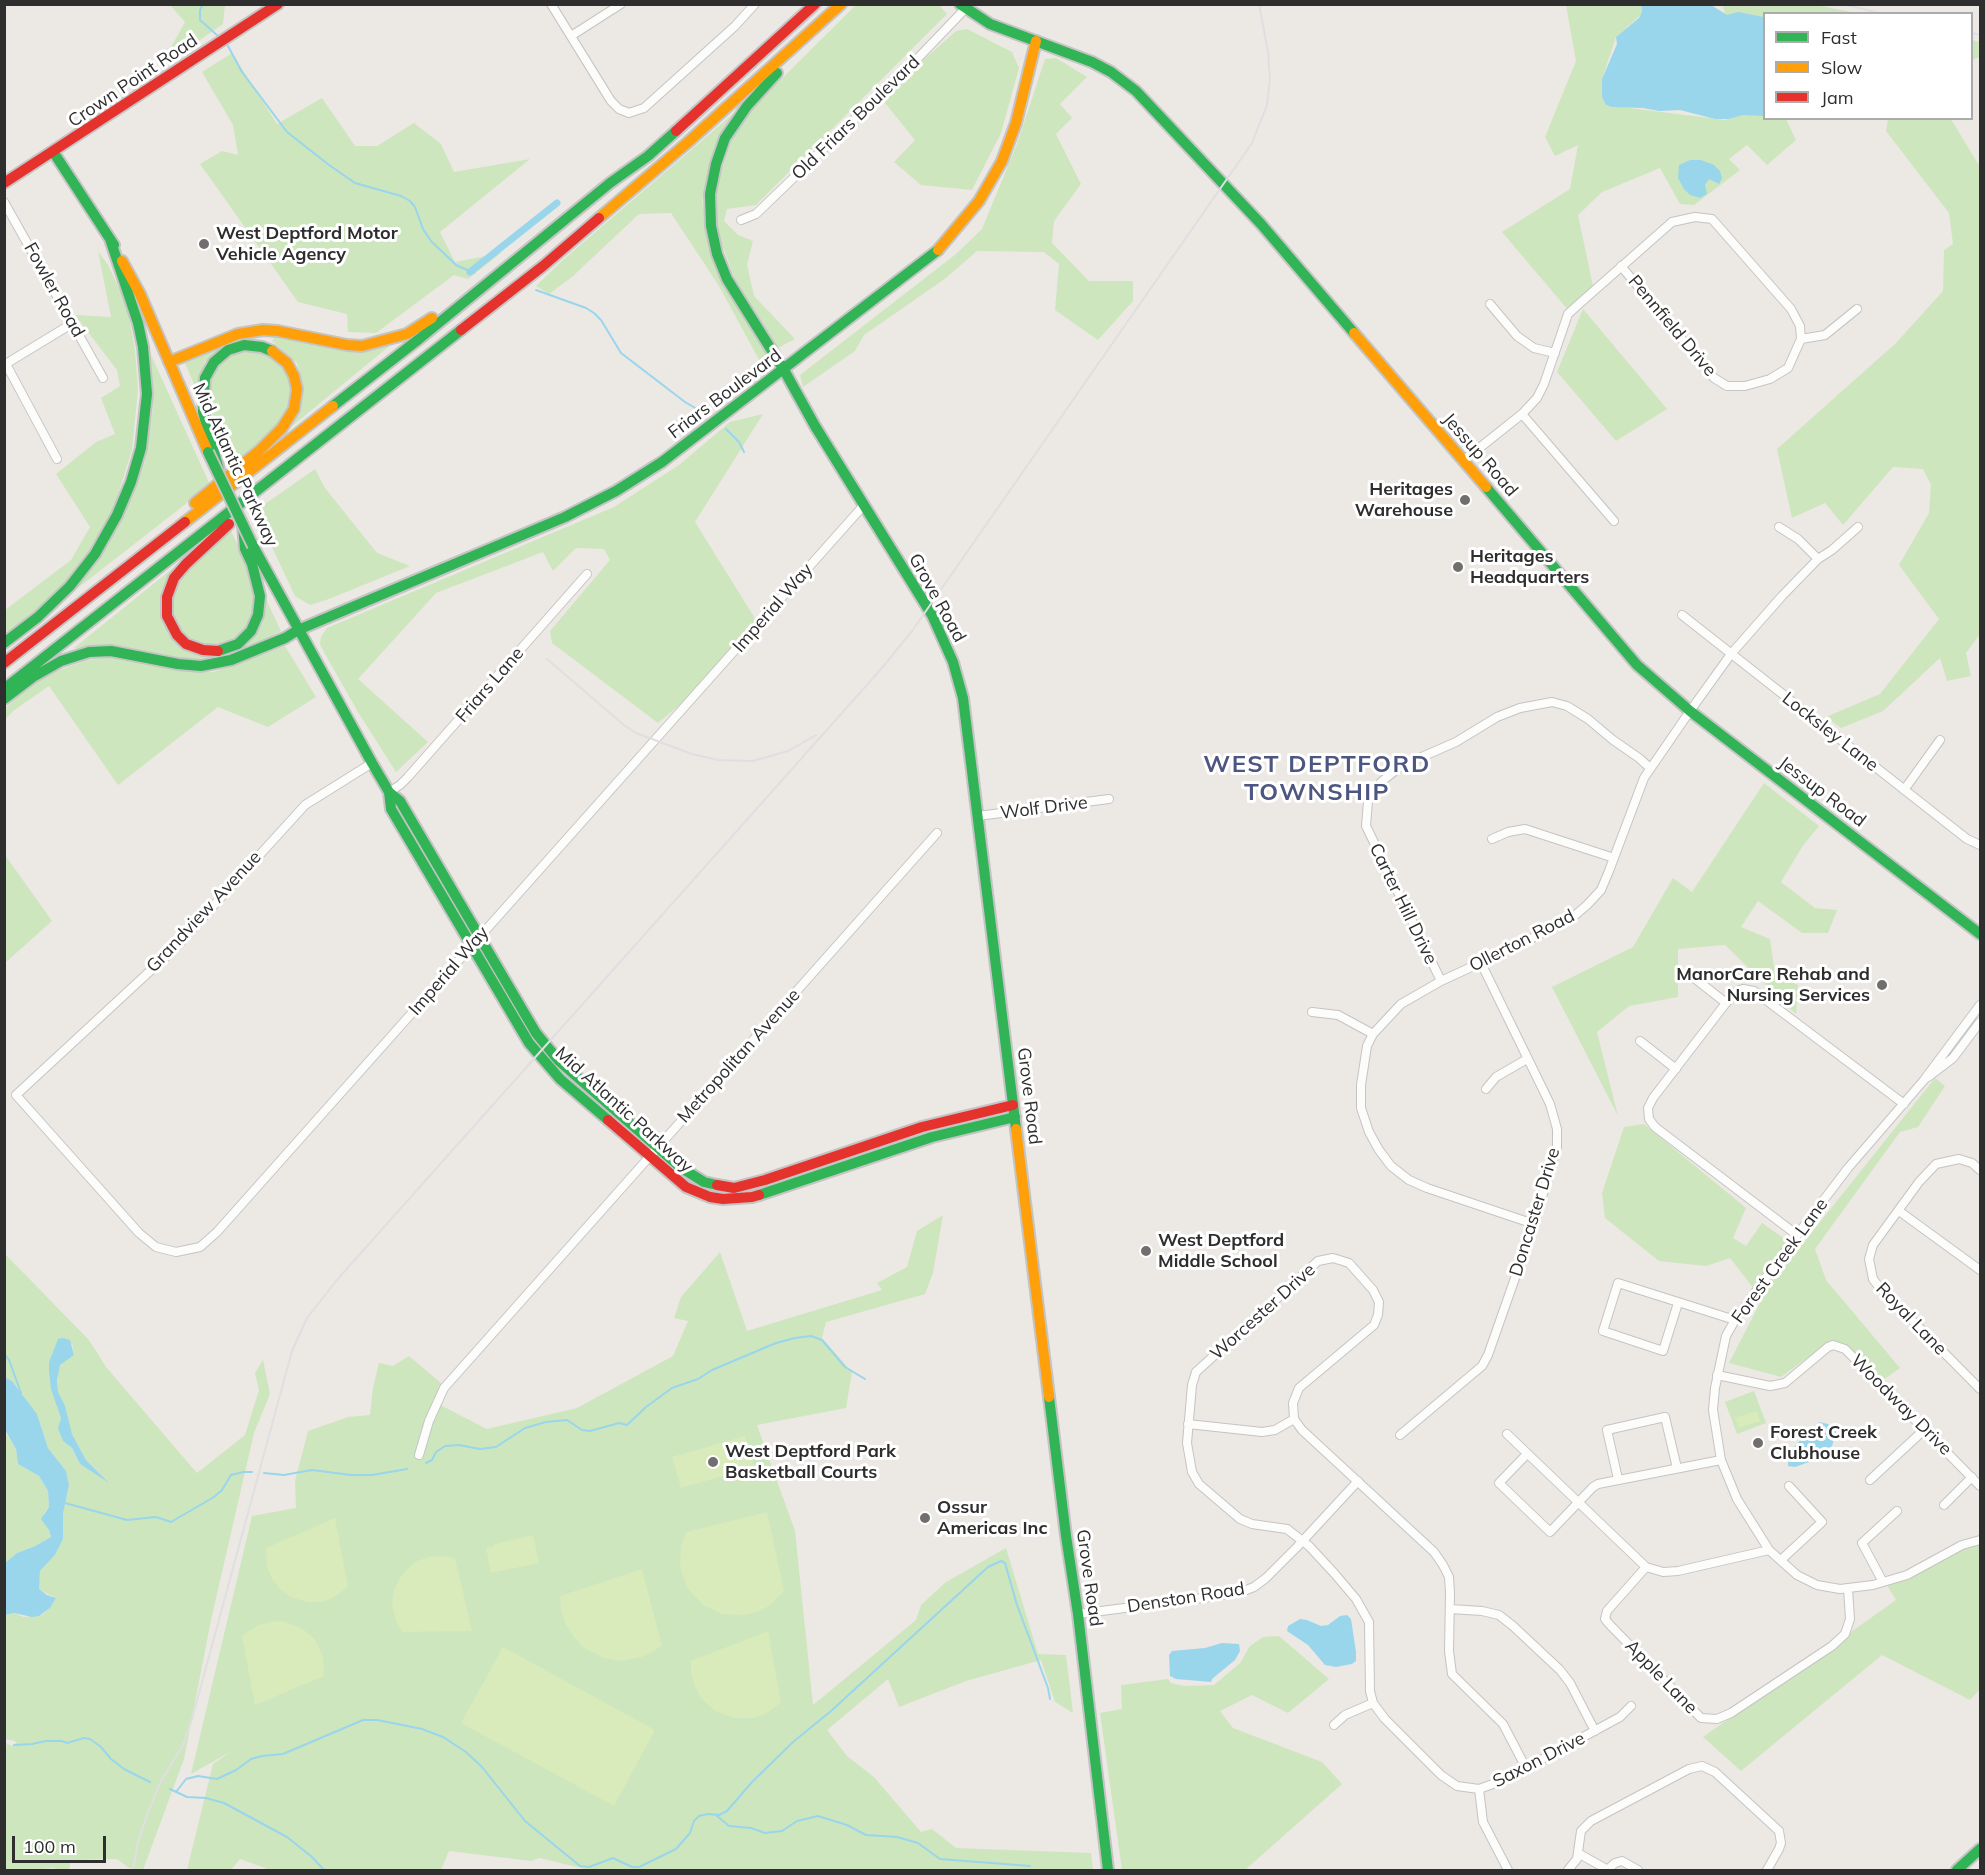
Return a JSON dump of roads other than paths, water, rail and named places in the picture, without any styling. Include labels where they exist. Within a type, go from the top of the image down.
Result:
[{"type":"main road","name":"Crown Point Road","points":[[4,183],[54,153],[278,4]]},
{"type":"main road","points":[[4,663],[419,339],[678,130],[815,4]]},
{"type":"main road","points":[[4,689],[510,292],[687,143],[838,7]]},
{"type":"main road","name":"Grove Road","points":[[838,7],[819,32],[770,80],[735,121],[725,138],[716,164],[710,194],[711,226],[717,254],[727,279],[932,615],[953,662],[963,698],[1108,1870]]},
{"type":"main road","name":"Jessup Road","points":[[963,7],[990,24],[1092,62],[1111,72],[1136,91],[1261,224],[1637,665],[1690,711],[1980,934]]},
{"type":"main road","name":"Friars Boulevard","points":[[4,699],[33,677],[61,661],[89,652],[111,651],[177,664],[209,665],[231,660],[590,505],[662,462],[935,253],[959,227],[979,201],[1002,161],[1016,123],[1036,41]]},
{"type":"main road","name":"Mid Atlantic Parkway","points":[[54,153],[110,238],[140,294],[211,451],[243,525],[250,548],[388,792],[391,809],[522,1033],[560,1079],[653,1153],[698,1179],[734,1188],[765,1180],[922,1127],[1013,1105]]},
{"type":"main road","points":[[169,362],[238,334],[263,330],[362,346],[407,334],[445,309],[573,205],[610,183]]},
{"type":"main road","points":[[4,643],[38,617],[70,586],[95,554],[117,515],[131,482],[141,448],[147,394],[142,347],[138,323],[110,238]]},
{"type":"main road","points":[[250,548],[260,596],[258,615],[251,631],[238,644],[221,651],[203,651],[186,644],[171,625],[166,606],[174,578],[186,564],[226,526],[495,313],[510,292]]},
{"type":"main road","points":[[4,655],[259,451],[282,428],[294,409],[297,389],[294,376],[287,363],[275,352],[262,347],[244,345],[228,350],[214,362],[205,378],[203,394],[203,412],[211,451]]},
{"type":"main road","name":"Mid Atlantic Parkway","points":[[388,792],[400,801],[480,935],[516,1002],[546,1045],[564,1066],[686,1187],[710,1197],[735,1199],[767,1192],[932,1137],[1015,1117]]},
{"type":"main road","points":[[1957,1870],[1980,1849]]},
{"type":"street","points":[[551,4],[612,101],[619,109],[629,113],[644,108],[735,26],[755,4]]},
{"type":"street","points":[[571,36],[621,4]]},
{"type":"street","name":"Old Friars Boulevard","points":[[741,220],[756,214],[919,57],[963,7]]},
{"type":"street","name":"Fowler Road","points":[[4,202],[104,378]]},
{"type":"street","name":"Pennfield Drive","points":[[1463,461],[1522,414],[1537,398],[1568,314],[1622,266],[1672,222],[1695,218],[1712,219],[1791,309],[1800,326],[1801,339],[1788,368],[1770,379],[1745,386],[1727,386],[1714,378],[1622,266]]},
{"type":"street","points":[[1490,304],[1517,336],[1534,348],[1555,353]]},
{"type":"street","points":[[1801,339],[1825,335],[1857,309]]},
{"type":"street","points":[[57,459],[5,365],[73,323]]},
{"type":"street","points":[[1522,414],[1614,521]]},
{"type":"street","name":"Imperial Way","points":[[16,1095],[139,1233],[156,1247],[176,1252],[200,1247],[216,1232],[864,505]]},
{"type":"street","points":[[1779,527],[1798,539],[1818,559]]},
{"type":"street","name":"Ollerton Road","points":[[1534,1224],[1427,1188],[1409,1180],[1391,1166],[1369,1132],[1361,1108],[1361,1085],[1367,1046],[1373,1034],[1401,1004],[1441,981],[1573,917],[1587,905],[1601,890],[1644,778],[1690,711],[1731,654],[1782,596],[1818,559],[1858,527]]},
{"type":"street","name":"Friars Lane","points":[[388,792],[408,777],[587,574]]},
{"type":"street","name":"Locksley Lane","points":[[1682,615],[1967,839],[1980,845]]},
{"type":"street","name":"Carter Hill Drive","points":[[1441,981],[1366,826],[1368,801],[1381,782],[1401,766],[1456,742],[1505,714],[1528,706],[1552,702],[1567,706],[1588,719],[1650,768]]},
{"type":"street","points":[[1904,790],[1940,740]]},
{"type":"street","name":"Grandview Avenue","points":[[16,1095],[176,947],[304,805],[372,763]]},
{"type":"street","name":"Wolf Drive","points":[[978,816],[1109,800]]},
{"type":"street","points":[[1492,839],[1508,832],[1525,829],[1614,858]]},
{"type":"street","name":"Metropolitan Avenue","points":[[419,1455],[429,1421],[444,1388],[937,832]]},
{"type":"street","name":"Doncaster Drive","points":[[1401,1435],[1482,1366],[1493,1343],[1534,1224],[1557,1147],[1557,1129],[1550,1104],[1481,963]]},
{"type":"street","points":[[1693,977],[1726,1003]]},
{"type":"street","points":[[1797,1234],[1651,1123],[1648,1113],[1650,1104],[1726,1003],[1737,991],[1748,989],[1754,991],[1904,1104]]},
{"type":"street","name":"Forest Creek Lane","points":[[1980,1005],[1924,1080],[1848,1168],[1735,1320],[1726,1336],[1717,1375],[1713,1410],[1721,1460],[1737,1499],[1769,1551],[1797,1575],[1817,1585],[1840,1589],[1883,1582],[1907,1575],[1962,1545],[1980,1540]]},
{"type":"street","points":[[1312,1012],[1338,1015],[1373,1034]]},
{"type":"street","name":"Forest Creek Lane","points":[[1924,1080],[1953,1058],[1980,1022]]},
{"type":"street","points":[[1640,1041],[1676,1069]]},
{"type":"street","points":[[1486,1089],[1496,1077],[1527,1059]]},
{"type":"street","name":"Royal Lane","points":[[1980,1170],[1972,1163],[1959,1159],[1936,1164],[1928,1170],[1873,1245],[1869,1259],[1872,1279],[1980,1389]]},
{"type":"street","points":[[1899,1211],[1980,1270]]},
{"type":"street","name":"Worcester Drive","points":[[1294,1419],[1293,1403],[1299,1388],[1374,1325],[1378,1315],[1379,1302],[1373,1290],[1349,1263],[1333,1258],[1318,1261],[1196,1372],[1192,1385],[1186,1443],[1192,1472],[1199,1484],[1240,1519],[1252,1524],[1287,1529],[1302,1540]]},
{"type":"street","points":[[1678,1303],[1663,1351],[1603,1331],[1618,1283],[1735,1320]]},
{"type":"street","name":"Woodway Drive","points":[[1717,1375],[1770,1386],[1785,1383],[1828,1347],[1833,1345],[1845,1348],[1980,1486]]},
{"type":"street","points":[[1618,1479],[1607,1430],[1665,1417],[1677,1468]]},
{"type":"street","points":[[1188,1424],[1262,1432],[1275,1430],[1294,1419],[1302,1430],[1434,1552],[1449,1577],[1449,1660],[1452,1674],[1503,1724],[1526,1768]]},
{"type":"street","points":[[1870,1480],[1925,1429]]},
{"type":"street","points":[[1507,1434],[1646,1567],[1663,1572],[1678,1571],[1769,1551]]},
{"type":"street","points":[[1527,1454],[1499,1483],[1551,1532],[1593,1487],[1618,1479],[1721,1460]]},
{"type":"street","points":[[1944,1505],[1972,1477]]},
{"type":"street","name":"Denston Road","points":[[1078,1614],[1241,1592],[1254,1587],[1266,1578],[1358,1480]]},
{"type":"street","points":[[1781,1560],[1822,1522],[1789,1486]]},
{"type":"street","points":[[1883,1582],[1862,1543],[1897,1511]]},
{"type":"street","points":[[1302,1540],[1341,1581],[1370,1622],[1370,1691],[1373,1703],[1345,1714],[1334,1725]]},
{"type":"street","name":"Apple Lane","points":[[1646,1567],[1606,1611],[1605,1619],[1701,1718],[1709,1719],[1724,1717],[1738,1709],[1832,1646],[1845,1634],[1850,1619],[1848,1588]]},
{"type":"street","points":[[1450,1609],[1482,1611],[1499,1615],[1514,1626],[1560,1670],[1570,1683],[1595,1731]]},
{"type":"street","name":"Saxon Drive","points":[[1373,1703],[1385,1719],[1441,1775],[1457,1785],[1479,1789],[1501,1781],[1595,1731],[1620,1717],[1631,1706]]},
{"type":"street","points":[[1568,1870],[1577,1859],[1581,1831],[1591,1821],[1689,1769],[1702,1766],[1715,1772],[1779,1831],[1781,1843],[1767,1870]]},
{"type":"street","points":[[1479,1789],[1483,1822],[1508,1870]]},
{"type":"street","points":[[1578,1853],[1607,1870],[1615,1863],[1622,1861],[1638,1870]]},
{"type":"water","points":[[1642,5],[1711,5],[1727,15],[1738,12],[1763,17],[1763,116],[1743,115],[1729,119],[1715,119],[1680,110],[1659,111],[1606,105],[1602,97],[1602,79],[1617,44],[1616,37],[1639,18]]},
{"type":"water","points":[[1690,160],[1701,160],[1714,165],[1720,171],[1722,178],[1719,184],[1709,179],[1705,185],[1707,194],[1700,198],[1690,195],[1678,178],[1679,165]]},
{"type":"water","points":[[58,1339],[70,1340],[74,1355],[60,1365],[57,1380],[58,1392],[65,1406],[72,1434],[86,1460],[109,1483],[80,1464],[72,1448],[63,1441],[58,1428],[61,1418],[51,1389],[49,1362]]},
{"type":"water","points":[[5,1377],[12,1381],[37,1414],[48,1448],[66,1471],[69,1485],[63,1514],[63,1539],[55,1555],[40,1571],[39,1589],[56,1598],[50,1608],[39,1616],[32,1617],[14,1613],[5,1615],[5,1563],[17,1553],[51,1537],[41,1519],[49,1507],[48,1491],[39,1476],[18,1464],[16,1449],[5,1430]]},
{"type":"water","points":[[1820,1422],[1835,1426],[1836,1432],[1832,1446],[1812,1461],[1795,1467],[1788,1466],[1788,1454],[1811,1428]]},
{"type":"water","points":[[1347,1615],[1351,1619],[1356,1652],[1356,1661],[1352,1664],[1336,1667],[1325,1665],[1308,1645],[1287,1631],[1288,1626],[1300,1619],[1321,1626],[1328,1625],[1340,1616]]},
{"type":"water","points":[[1222,1643],[1239,1644],[1240,1651],[1235,1660],[1211,1682],[1176,1679],[1170,1676],[1169,1655],[1172,1651],[1205,1648]]},
{"type":"waterway","points":[[203,4],[200,10],[200,20],[218,36]]},
{"type":"waterway","points":[[228,46],[242,72],[287,132],[355,183],[401,196],[410,201],[431,241],[456,265],[474,273]]},
{"type":"waterway","points":[[470,272],[557,203]]},
{"type":"waterway","points":[[536,290],[594,313],[601,320],[621,353],[685,402],[704,413]]},
{"type":"waterway","points":[[726,429],[739,442],[744,452]]},
{"type":"waterway","points":[[426,1463],[445,1446],[459,1445],[480,1449],[496,1447],[525,1428],[546,1422],[567,1420],[582,1430],[590,1431],[619,1423],[627,1425],[646,1407],[672,1388],[698,1379],[712,1370],[776,1343],[795,1338],[811,1336],[822,1340],[845,1367],[865,1379]]},
{"type":"waterway","points":[[4,1353],[9,1360],[21,1393]]},
{"type":"waterway","points":[[264,1473],[284,1475],[312,1470],[372,1475],[407,1469]]},
{"type":"waterway","points":[[65,1503],[127,1520],[156,1517],[171,1522],[214,1497],[222,1490],[231,1475],[252,1472]]},
{"type":"waterway","points":[[176,1792],[186,1779],[198,1776],[217,1779],[236,1770],[251,1759],[283,1754],[363,1720],[377,1720],[422,1729],[443,1737],[466,1752],[482,1767],[525,1821],[580,1866],[589,1867],[613,1858],[632,1867],[639,1867],[676,1849],[690,1833],[694,1821],[699,1816],[719,1815],[727,1811],[752,1782],[793,1742],[831,1711],[988,1567],[1001,1561],[1005,1563],[1017,1605],[1050,1699]]},
{"type":"waterway","points":[[14,1745],[46,1741],[67,1743],[84,1738],[90,1739],[124,1769],[150,1782]]},
{"type":"waterway","points":[[170,1789],[187,1797],[206,1798],[224,1803],[287,1837],[324,1870]]},
{"type":"waterway","points":[[717,1816],[729,1826],[751,1828],[765,1833],[782,1831],[797,1821],[818,1816],[847,1825],[866,1835],[897,1837],[918,1843],[940,1859],[1030,1866]]},
{"type":"railway","points":[[133,1870],[138,1842],[149,1810],[161,1781],[183,1745],[192,1719],[292,1351],[307,1318],[336,1281],[882,668],[912,631],[1252,143],[1267,105],[1270,78],[1268,52],[1259,4]]},
{"type":"railway","points":[[1843,4],[1875,12]]},
{"type":"railway","points":[[1973,33],[1980,35]]},
{"type":"railway","points":[[547,659],[636,733],[692,754],[718,760],[753,761],[788,751],[816,735]]},
{"type":"place","name":"West Deptford Motor Vehicle Agency","points":[[204,244]]},
{"type":"place","name":"Heritages Warehouse","points":[[1465,500]]},
{"type":"place","name":"Heritages Headquarters","points":[[1458,567]]},
{"type":"place","name":"ManorCare Rehab and Nursing Services","points":[[1882,985]]},
{"type":"place","name":"West Deptford Middle School","points":[[1146,1251]]},
{"type":"place","name":"Forest Creek Clubhouse","points":[[1758,1443]]},
{"type":"place","name":"West Deptford Park Basketball Courts","points":[[713,1462]]},
{"type":"place","name":"Ossur Americas Inc","points":[[925,1518]]},
{"type":"district","name":"WEST DEPTFORD TOWNSHIP","points":[[1317,779]]}]
